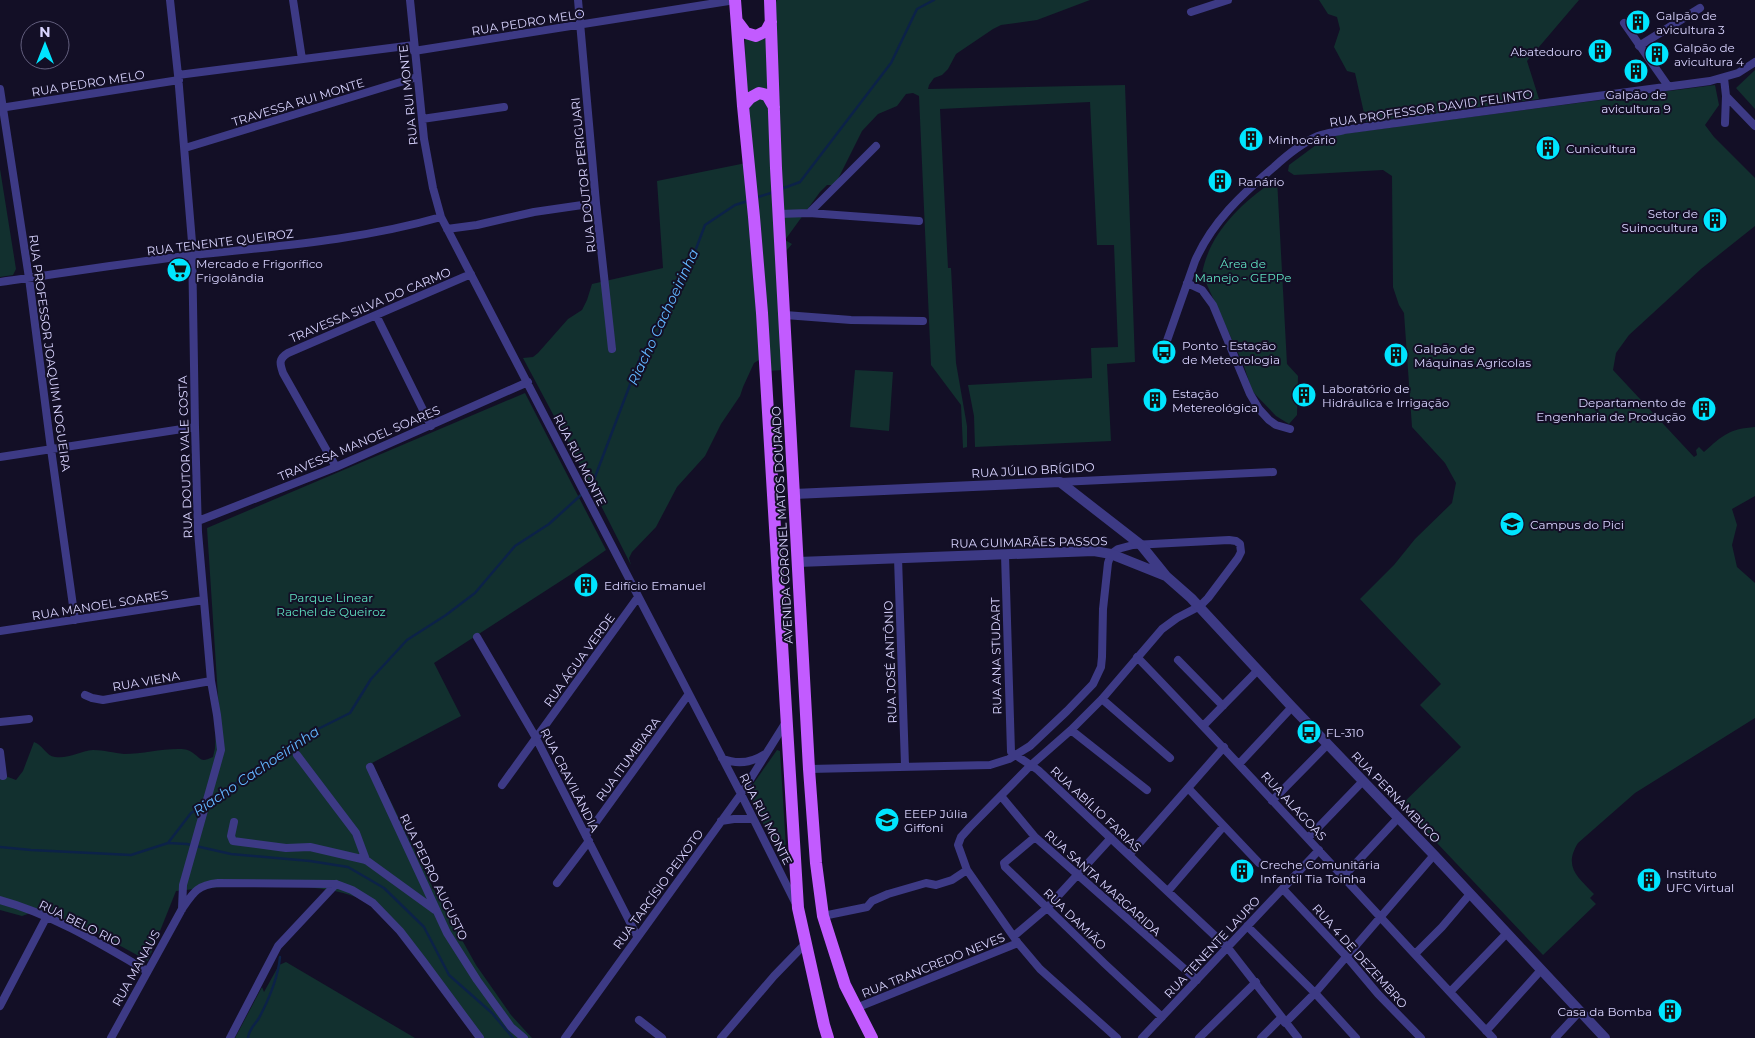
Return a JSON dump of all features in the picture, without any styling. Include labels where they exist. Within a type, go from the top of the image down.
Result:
[{"type":"main road","name":"AVENIDA CORONEL MATOS DOURADO","points":[[735,0],[762,323],[798,908],[828,1038]]},
{"type":"main road","name":"AVENIDA CORONEL MATOS DOURADO","points":[[770,0],[776,168],[809,769],[816,863],[823,916],[836,961],[856,1008],[872,1038]]},
{"type":"main road","points":[[736,20],[746,33],[756,36],[766,32],[772,22]]},
{"type":"main road","points":[[743,106],[759,92],[767,96],[774,107]]},
{"type":"street","name":"RUA DOUTOR VALE COSTA","points":[[170,0],[179,78],[192,242],[198,521],[211,681],[221,750],[183,885],[182,909]]},
{"type":"street","points":[[293,0],[302,59]]},
{"type":"street","name":"RUA RUI MONTE","points":[[410,0],[422,119],[430,175],[441,217],[741,794],[798,908]]},
{"type":"street","name":"RUA DOUTOR PERIGUARI","points":[[578,0],[596,203],[612,348]]},
{"type":"street","name":"RUA PEDRO MELO","points":[[1,108],[302,59],[414,48],[580,25],[735,0]]},
{"type":"street","points":[[1192,12],[1228,0]]},
{"type":"street","points":[[1640,46],[1700,8]]},
{"type":"street","points":[[1624,24],[1668,86]]},
{"type":"street","name":"RUA PROFESSOR DAVID FELINTO","points":[[1163,352],[1201,246],[1222,216],[1285,157],[1318,136],[1344,130],[1724,78],[1738,73],[1755,62]]},
{"type":"street","name":"TRAVESSA RUI MONTE","points":[[185,148],[417,78]]},
{"type":"street","points":[[1724,78],[1726,96],[1725,123]]},
{"type":"street","name":"RUA PROFESSOR JOAQUIM NOGUEIRA","points":[[0,90],[1,108],[29,278],[75,620]]},
{"type":"street","points":[[1726,96],[1755,126]]},
{"type":"street","points":[[422,119],[504,107]]},
{"type":"street","points":[[809,213],[876,146]]},
{"type":"street","points":[[447,229],[477,225],[534,212],[596,203]]},
{"type":"street","points":[[779,212],[919,221]]},
{"type":"street","name":"RUA TENENTE QUEIROZ","points":[[0,282],[192,256],[357,237],[441,217]]},
{"type":"street","name":"TRAVESSA SILVA DO CARMO","points":[[336,467],[300,405],[284,373],[280,360],[288,353],[471,274]]},
{"type":"street","points":[[1187,283],[1202,290],[1212,305],[1250,394],[1259,410],[1276,425],[1290,429]]},
{"type":"street","points":[[376,315],[430,426]]},
{"type":"street","points":[[785,315],[851,320],[923,321]]},
{"type":"street","name":"TRAVESSA MANOEL SOARES","points":[[198,521],[336,467],[528,382]]},
{"type":"street","points":[[0,457],[195,427]]},
{"type":"street","name":"RUA JÚLIO BRÍGIDO","points":[[794,494],[1273,472]]},
{"type":"street","name":"RUA PERNAMBUCO","points":[[1060,482],[1141,545],[1166,576],[1200,606],[1292,707],[1605,1038]]},
{"type":"street","name":"RUA GUIMARÃES PASSOS","points":[[798,562],[1094,551],[1111,554],[1126,545],[1236,541],[1240,544],[1241,552],[1238,558],[1217,587],[1200,606]]},
{"type":"street","points":[[809,769],[905,765],[990,765],[1009,759],[1030,746],[1093,684],[1098,675],[1102,657],[1105,585],[1111,554]]},
{"type":"street","name":"RUA PERNAMBUCO","points":[[1111,554],[1166,576]]},
{"type":"street","name":"RUA ANA STUDART","points":[[1005,555],[1010,749],[1014,755]]},
{"type":"street","name":"RUA JOSÉ ANTÔNIO","points":[[898,558],[905,765]]},
{"type":"street","name":"RUA ÁGUA VERDE","points":[[502,785],[638,597]]},
{"type":"street","name":"RUA MANOEL SOARES","points":[[0,631],[204,600]]},
{"type":"street","points":[[1116,1038],[1040,969],[1016,940],[967,870],[958,848],[961,837],[1030,766],[1071,730],[1102,699],[1137,657],[1170,623],[1200,606]]},
{"type":"street","name":"RUA CRAVILÂNDIA","points":[[477,637],[536,738],[638,936]]},
{"type":"street","name":"RUA ALAGOAS","points":[[1137,657],[1204,725],[1488,1035]]},
{"type":"street","points":[[1178,660],[1223,706]]},
{"type":"street","points":[[1204,725],[1258,670]]},
{"type":"street","name":"RUA VIENA","points":[[85,695],[102,700],[211,681]]},
{"type":"street","name":"RUA ITUMBIARA","points":[[557,883],[688,695]]},
{"type":"street","points":[[1102,699],[1170,758]]},
{"type":"street","points":[[1239,764],[1292,707]]},
{"type":"street","points":[[0,722],[29,719]]},
{"type":"street","name":"RUA TARCÍSIO PEIXOTO","points":[[565,1038],[741,794],[786,722]]},
{"type":"street","points":[[1071,730],[1147,790]]},
{"type":"street","points":[[1272,801],[1328,744]]},
{"type":"street","points":[[1129,855],[1224,747]]},
{"type":"street","points":[[0,752],[3,776]]},
{"type":"street","points":[[722,758],[730,762],[748,762],[767,752]]},
{"type":"street","points":[[297,755],[356,833],[366,860]]},
{"type":"street","name":"RUA ABÍLIO FARIAS","points":[[1014,755],[1038,770],[1228,948],[1298,1038]]},
{"type":"street","name":"RUA PEDRO AUGUSTO","points":[[370,767],[447,933],[477,980],[511,1027],[524,1038]]},
{"type":"street","points":[[1308,838],[1363,781]]},
{"type":"street","points":[[1188,788],[1259,863]]},
{"type":"street","name":"RUA SANTA MARGARIDA","points":[[1001,796],[1035,837],[1197,980]]},
{"type":"street","points":[[1344,876],[1398,818]]},
{"type":"street","points":[[721,821],[753,819]]},
{"type":"street","points":[[234,822],[231,836],[234,841],[286,848],[310,847],[366,860],[436,910]]},
{"type":"street","points":[[1168,891],[1223,827]]},
{"type":"street","name":"RUA DAMIÃO","points":[[1035,837],[1004,863],[1004,866],[1162,1017]]},
{"type":"street","name":"RUA TRANCREDO NEVES","points":[[856,1008],[1016,940],[1111,838]]},
{"type":"street","name":"RUA TENENTE LAURO","points":[[1142,1038],[1319,850]]},
{"type":"street","points":[[1261,1038],[1315,993],[1434,855]]},
{"type":"street","points":[[823,916],[867,907],[872,901],[888,894],[926,883],[936,885],[952,880],[967,870]]},
{"type":"street","points":[[182,909],[193,893],[200,887],[208,884],[336,884],[352,890],[373,903],[400,932],[480,1038]]},
{"type":"street","points":[[230,1038],[278,946],[336,884]]},
{"type":"street","name":"RUA 4 DE DEZEMBRO","points":[[1283,889],[1421,1038]]},
{"type":"street","points":[[1415,954],[1442,927],[1470,894]]},
{"type":"street","name":"RUA BELO RIO","points":[[0,900],[14,904],[87,936],[147,970]]},
{"type":"street","name":"RUA MANAUS","points":[[111,1038],[182,909]]},
{"type":"street","points":[[0,1006],[46,918]]},
{"type":"street","points":[[1247,926],[1315,993],[1356,1038]]},
{"type":"street","points":[[1450,992],[1507,933]]},
{"type":"street","points":[[721,1038],[774,976],[805,944]]},
{"type":"street","points":[[1488,1035],[1541,970]]},
{"type":"street","points":[[1199,1038],[1256,982]]},
{"type":"street","points":[[1555,1038],[1580,1011]]},
{"type":"street","points":[[639,1020],[662,1038]]},
{"type":"green space","points":[[777,0],[1090,0],[1037,20],[1001,25],[993,29],[956,54],[948,69],[942,75],[934,78],[928,89],[1125,85],[1135,362],[1107,364],[1111,441],[975,447],[974,416],[968,385],[1092,378],[1091,348],[1118,347],[1114,245],[1097,245],[1090,102],[940,109],[948,268],[951,268],[956,363],[967,426],[967,447],[963,448],[961,405],[931,365],[919,96],[913,93],[906,94],[897,106],[878,114],[862,131],[835,185],[827,185],[820,192],[785,240],[792,244],[786,251],[783,370],[767,371],[759,360],[754,363],[740,396],[721,424],[705,456],[677,487],[656,527],[632,552],[629,558],[631,565],[523,358],[533,357],[538,353],[568,319],[582,310],[592,284],[663,268],[657,181],[746,163],[745,37],[762,36]]},
{"type":"green space","points":[[1319,0],[1579,0],[1527,61],[1539,99],[1441,112],[1440,121],[1715,85],[1719,105],[1705,125],[1714,137],[1755,178],[1755,226],[1701,269],[1629,335],[1616,353],[1613,370],[1694,457],[1697,455],[1696,450],[1699,447],[1704,452],[1716,441],[1732,431],[1755,427],[1755,496],[1732,509],[1737,525],[1732,545],[1737,567],[1755,583],[1755,718],[1635,793],[1578,843],[1574,851],[1572,865],[1578,877],[1594,894],[1590,898],[1596,904],[1543,955],[1401,805],[1461,747],[1420,705],[1441,684],[1360,599],[1394,565],[1415,539],[1452,503],[1456,483],[1445,463],[1412,427],[1404,313],[1393,287],[1392,176],[1383,170],[1294,175],[1288,171],[1289,165],[1316,145],[1341,134],[1396,127],[1397,118],[1366,122],[1355,73],[1347,71],[1334,47],[1340,29],[1337,17],[1328,14]]},
{"type":"green space","points":[[1755,70],[1755,109],[1736,88]]},
{"type":"green space","points":[[0,169],[16,269],[13,275],[0,277]]},
{"type":"green space","name":"Área de Manejo - GEPPe","points":[[1277,179],[1287,364],[1298,376],[1297,415],[1289,424],[1276,416],[1252,391],[1244,366],[1202,274],[1212,245],[1229,219],[1252,197]]},
{"type":"green space","points":[[855,370],[893,372],[889,431],[850,427]]},
{"type":"green space","name":"Parque Linear Rachel de Queiroz","points":[[525,393],[606,550],[434,663],[461,716],[372,763],[433,888],[476,965],[511,1015],[532,1038],[478,1038],[419,957],[377,910],[356,897],[333,891],[307,887],[249,886],[176,891],[148,961],[82,925],[41,912],[33,912],[22,916],[0,910],[0,774],[16,780],[23,771],[34,742],[40,745],[49,755],[55,757],[65,757],[93,750],[124,754],[184,749],[203,760],[213,757],[216,729],[220,727],[207,528]]},
{"type":"green space","points":[[777,750],[780,751],[787,864],[785,865],[750,797],[751,787]]},
{"type":"green space","points":[[286,962],[415,1038],[235,1038],[262,987],[264,992],[279,965]]},
{"type":"waterway","name":"Riacho Cachoeirinha","points":[[781,189],[800,182],[891,63],[917,9],[934,0]]},
{"type":"waterway","name":"Riacho Cachoeirinha","points":[[755,198],[774,192]]},
{"type":"waterway","name":"Riacho Cachoeirinha","points":[[207,803],[308,734],[350,713],[371,679],[407,640],[446,615],[475,593],[515,546],[549,524],[592,485],[642,353],[659,331],[688,270],[705,225],[735,205],[748,201]]},
{"type":"waterway","name":"Riacho Cachoeirinha","points":[[0,847],[131,855],[168,843],[191,813],[203,806]]},
{"type":"waterway","points":[[168,843],[187,844],[231,854],[310,861],[348,867],[384,888],[424,927],[449,975],[492,1013],[513,1038]]},
{"type":"waterway","points":[[248,1038],[270,996],[280,957]]},
{"type":"place","name":"Galpão de avicultura 3","points":[[1638,22]]},
{"type":"place","name":"Abatedouro","points":[[1600,51]]},
{"type":"place","name":"Galpão de avicultura 4","points":[[1657,54]]},
{"type":"place","name":"Galpão de avicultura 9","points":[[1636,71]]},
{"type":"place","name":"Minhocário","points":[[1251,139]]},
{"type":"place","name":"Cunicultura","points":[[1548,148]]},
{"type":"place","name":"Ranário","points":[[1220,181]]},
{"type":"place","name":"Setor de Suinocultura","points":[[1715,220]]},
{"type":"place","name":"Mercado e Frigorífico Frigolândia","points":[[179,270]]},
{"type":"place","name":"Ponto - Estação de Meteorologia","points":[[1164,352]]},
{"type":"place","name":"Galpão de Máquinas Agricolas","points":[[1396,355]]},
{"type":"place","name":"Laboratório de Hidráulica e Irrigação","points":[[1304,395]]},
{"type":"place","name":"Estação Metereológica","points":[[1155,400]]},
{"type":"place","name":"Departamento de Engenharia de Produção","points":[[1704,409]]},
{"type":"place","name":"Campus do Pici","points":[[1512,524]]},
{"type":"place","name":"Edifício Emanuel","points":[[586,585]]},
{"type":"place","name":"FL-310","points":[[1309,732]]},
{"type":"place","name":"EEEP Júlia Giffoni","points":[[887,820]]},
{"type":"place","name":"Creche Comunitária Infantil Tia Toinha","points":[[1242,871]]},
{"type":"place","name":"Instituto UFC Virtual","points":[[1649,880]]},
{"type":"place","name":"Casa da Bomba","points":[[1670,1011]]}]
